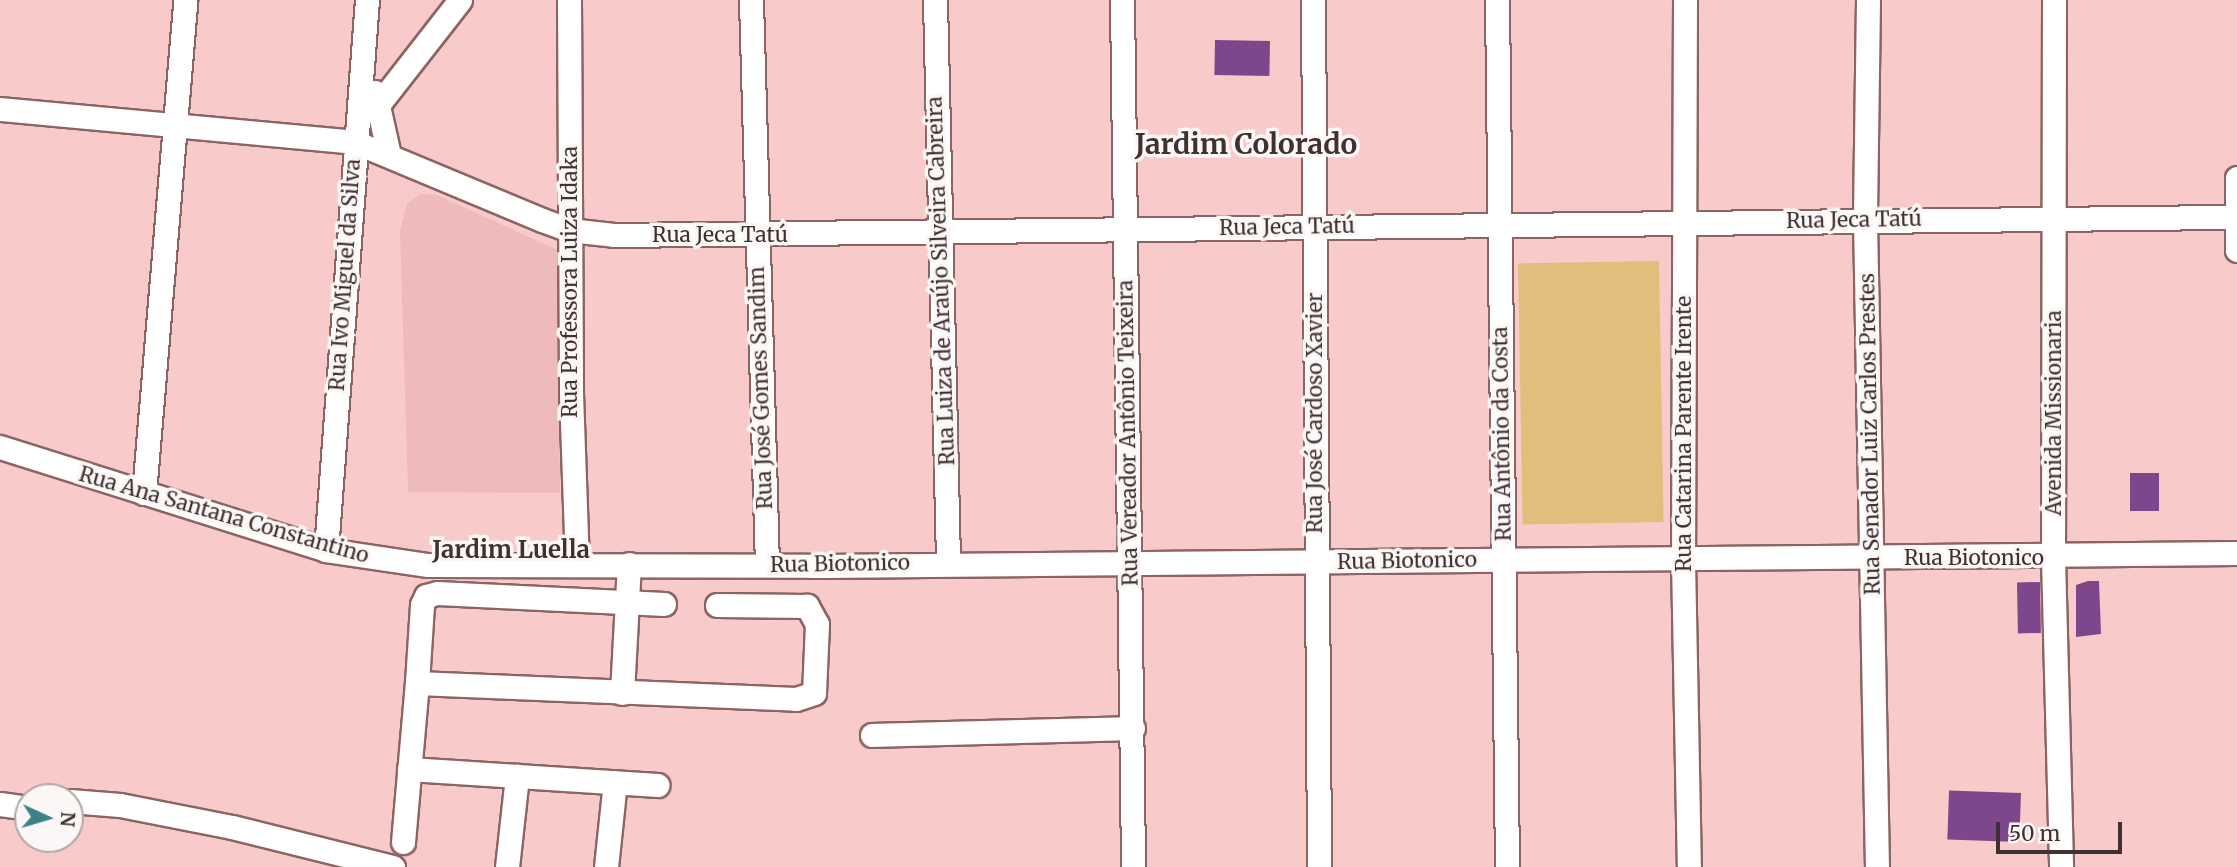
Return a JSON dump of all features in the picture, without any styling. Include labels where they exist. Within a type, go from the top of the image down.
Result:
[{"type":"street","points":[[144,493],[185,0]]},
{"type":"street","name":"Rua Ivo Miguel da Silva","points":[[326,550],[367,0]]},
{"type":"street","points":[[379,105],[460,0]]},
{"type":"street","name":"Rua Professora Luiza Idaka","points":[[569,0],[569,230],[577,564]]},
{"type":"street","name":"Rua José Gomes Sandim","points":[[751,0],[767,565]]},
{"type":"street","name":"Rua Luiza de Araújo Silveira Cabreira","points":[[935,0],[937,231],[948,562]]},
{"type":"street","name":"Rua Vereador Antônio Teixeira","points":[[1122,0],[1123,232],[1132,561],[1133,867]]},
{"type":"street","name":"Rua José Cardoso Xavier","points":[[1313,0],[1319,867]]},
{"type":"street","name":"Rua Antônio da Costa","points":[[1497,0],[1507,867]]},
{"type":"street","name":"Rua Catarina Parente Irente","points":[[1685,0],[1683,560],[1689,867]]},
{"type":"street","name":"Rua Senador Luiz Carlos Prestes","points":[[1868,0],[1865,220],[1877,867]]},
{"type":"street","name":"Avenida Missionaria","points":[[2054,0],[2053,558],[2060,867]]},
{"type":"street","points":[[362,52],[379,105],[389,155]]},
{"type":"street","name":"Rua Jeca Tatú","points":[[0,109],[355,142],[569,230],[614,235],[1123,232],[1313,226],[2237,217]]},
{"type":"street","points":[[2237,178],[2237,250]]},
{"type":"street","name":"Rua Ana Santana Constantino","points":[[0,447],[326,550],[428,565],[577,564]]},
{"type":"street","name":"Rua Biotonico","points":[[577,564],[2053,558],[2237,553]]},
{"type":"street","points":[[622,693],[628,565]]},
{"type":"street","points":[[402,842],[426,596],[437,593],[664,604]]},
{"type":"street","points":[[417,683],[796,699],[814,692],[817,624],[807,606],[717,605]]},
{"type":"street","points":[[872,735],[1133,728]]},
{"type":"street","points":[[409,769],[657,785]]},
{"type":"street","points":[[507,867],[517,776]]},
{"type":"street","points":[[606,867],[615,782]]},
{"type":"street","points":[[84,802],[120,805],[232,827],[393,867]]},
{"type":"shaded area","points":[[420,194],[437,195],[558,250],[560,493],[408,492],[400,231],[407,204]]},
{"type":"shaded area","points":[[1659,261],[1664,522],[1523,524],[1518,263]]},
{"type":"building","points":[[1215,40],[1270,41],[1269,76],[1214,75]]},
{"type":"building","points":[[2130,473],[2159,473],[2159,511],[2130,511]]},
{"type":"building","points":[[2099,581],[2101,634],[2076,637],[2076,585]]},
{"type":"building","points":[[2017,582],[2040,582],[2041,633],[2018,633]]},
{"type":"building","points":[[1949,790],[2021,793],[2019,842],[1947,839]]},
{"type":"district","name":"Jardim Colorado","points":[[1246,144]]},
{"type":"district","name":"Jardim Luella","points":[[511,550]]}]
